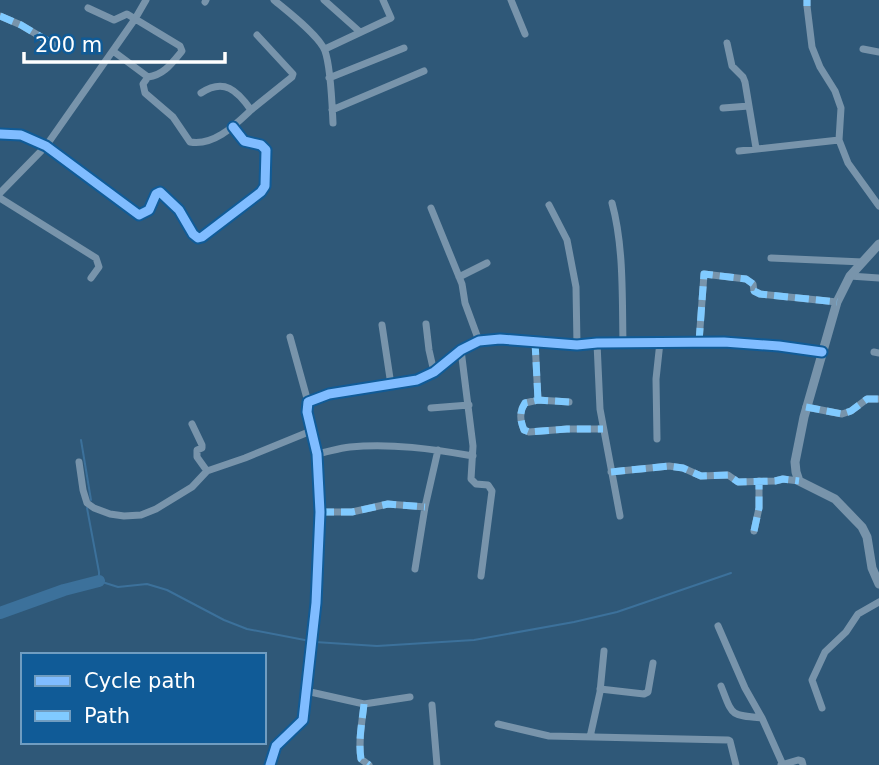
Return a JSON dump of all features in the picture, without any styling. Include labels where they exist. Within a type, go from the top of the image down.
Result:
[{"type":"street","points":[[0,193],[46,146],[146,0]]},
{"type":"street","points":[[274,0],[310,31],[325,49],[333,123]]},
{"type":"street","points":[[324,0],[360,33]]},
{"type":"street","points":[[325,49],[391,18],[383,0]]},
{"type":"street","points":[[512,0],[525,34]]},
{"type":"street","points":[[807,0],[812,47],[841,108],[839,140],[848,163],[879,206]]},
{"type":"street","points":[[88,8],[114,20],[127,14],[182,48],[166,69],[158,75],[148,77],[143,84],[145,93],[173,117],[190,142],[208,141],[224,133],[292,77],[293,74],[257,35]]},
{"type":"street","points":[[0,16],[58,47]]},
{"type":"street","points":[[727,43],[732,66],[745,82],[756,148]]},
{"type":"street","points":[[329,78],[404,48]]},
{"type":"street","points":[[863,49],[879,52]]},
{"type":"street","points":[[113,51],[148,77]]},
{"type":"street","points":[[332,110],[424,71]]},
{"type":"street","points":[[201,93],[214,86],[227,87],[239,95],[251,110]]},
{"type":"street","points":[[723,108],[749,106]]},
{"type":"street","points":[[0,134],[21,135],[46,146],[139,215],[149,210],[156,194],[160,192],[179,210],[198,238],[255,197],[265,186],[266,150],[261,145],[244,141],[233,127]]},
{"type":"street","points":[[739,151],[839,140]]},
{"type":"street","points":[[0,198],[96,258],[99,267],[91,278]]},
{"type":"street","points":[[611,203],[617,223],[623,343]]},
{"type":"street","points":[[549,205],[567,240],[576,287],[577,345]]},
{"type":"street","points":[[431,208],[462,284],[465,303],[479,341]]},
{"type":"street","points":[[799,481],[795,462],[806,407],[837,302],[850,276],[879,244]]},
{"type":"street","points":[[771,258],[863,262]]},
{"type":"street","points":[[459,277],[487,263]]},
{"type":"street","points":[[699,342],[705,274],[746,279],[753,284],[754,291],[760,294],[837,302]]},
{"type":"street","points":[[850,276],[879,278]]},
{"type":"street","points":[[426,324],[434,372]]},
{"type":"street","points":[[382,325],[391,385]]},
{"type":"street","points":[[270,765],[276,746],[303,720],[316,603],[320,512],[317,454],[307,412],[309,402],[290,337]]},
{"type":"street","points":[[309,402],[329,394],[417,380],[434,372],[479,341],[500,339],[577,345],[699,342],[779,346],[822,352]]},
{"type":"street","points":[[535,341],[538,400]]},
{"type":"street","points":[[657,439],[656,379],[660,342]]},
{"type":"street","points":[[597,343],[600,409],[620,516]]},
{"type":"street","points":[[461,351],[473,456],[471,479],[476,484],[488,485],[492,491],[481,576]]},
{"type":"street","points":[[806,407],[842,414],[867,399],[879,399]]},
{"type":"street","points":[[569,402],[538,400],[525,403],[521,409],[520,421],[524,430],[603,429]]},
{"type":"street","points":[[431,408],[469,405]]},
{"type":"street","points":[[192,424],[202,445],[202,448],[197,450],[197,457],[207,471]]},
{"type":"street","points":[[79,462],[87,503],[110,514],[141,515],[192,487],[207,471],[311,431]]},
{"type":"street","points":[[317,454],[349,447],[397,446],[473,456]]},
{"type":"street","points":[[415,569],[438,450]]},
{"type":"street","points":[[611,472],[669,466],[683,468],[701,476],[728,475],[736,481],[799,481],[835,499],[862,527],[867,537],[872,568],[879,584]]},
{"type":"street","points":[[754,531],[760,508],[759,481]]},
{"type":"street","points":[[320,512],[352,512],[388,503],[425,507]]},
{"type":"street","points":[[822,708],[812,680],[825,652],[846,632],[858,614],[879,602]]},
{"type":"street","points":[[718,626],[745,688],[766,724],[782,765],[798,760],[802,761],[803,765]]},
{"type":"street","points":[[590,737],[600,689],[604,651]]},
{"type":"street","points":[[600,689],[644,694],[648,692],[653,663]]},
{"type":"street","points":[[721,686],[731,711],[738,716],[762,718]]},
{"type":"street","points":[[306,691],[364,705],[410,698]]},
{"type":"street","points":[[364,705],[359,737],[360,754],[361,759],[369,765]]},
{"type":"street","points":[[432,705],[437,765]]},
{"type":"street","points":[[498,724],[549,736],[728,740],[736,765]]},
{"type":"waterway","points":[[81,440],[91,500]]},
{"type":"waterway","points":[[87,508],[99,581],[118,587],[147,584],[167,590],[247,629],[310,641]]},
{"type":"waterway","points":[[315,642],[377,646],[474,640],[617,612],[731,573]]},
{"type":"waterway","points":[[0,613],[64,590],[99,581]]},
{"type":"marked path","points":[[807,0],[807,6]]},
{"type":"marked path","points":[[0,16],[58,47]]},
{"type":"marked path","points":[[699,342],[704,274],[746,279],[753,284],[754,291],[760,294],[837,302]]},
{"type":"marked path","points":[[535,341],[538,400]]},
{"type":"marked path","points":[[806,407],[842,414],[867,399],[879,399]]},
{"type":"marked path","points":[[569,402],[538,400],[525,403],[521,416],[524,430],[603,429]]},
{"type":"marked path","points":[[611,472],[669,466],[683,468],[701,476],[728,475],[738,482],[783,479],[799,481]]},
{"type":"marked path","points":[[754,531],[759,508],[759,481]]},
{"type":"marked path","points":[[320,512],[352,512],[388,504],[425,507]]},
{"type":"marked path","points":[[364,704],[360,752],[361,759],[369,765]]},
{"type":"cycle path","points":[[0,134],[21,135],[46,146],[139,215],[149,210],[156,194],[160,192],[179,210],[198,238],[261,192],[265,186],[266,150],[261,145],[244,141],[233,127]]},
{"type":"cycle path","points":[[270,765],[276,746],[303,720],[316,603],[320,512],[317,454],[307,412],[308,402],[329,394],[417,380],[434,372],[461,350],[479,341],[500,339],[577,345],[724,342],[822,352]]}]
